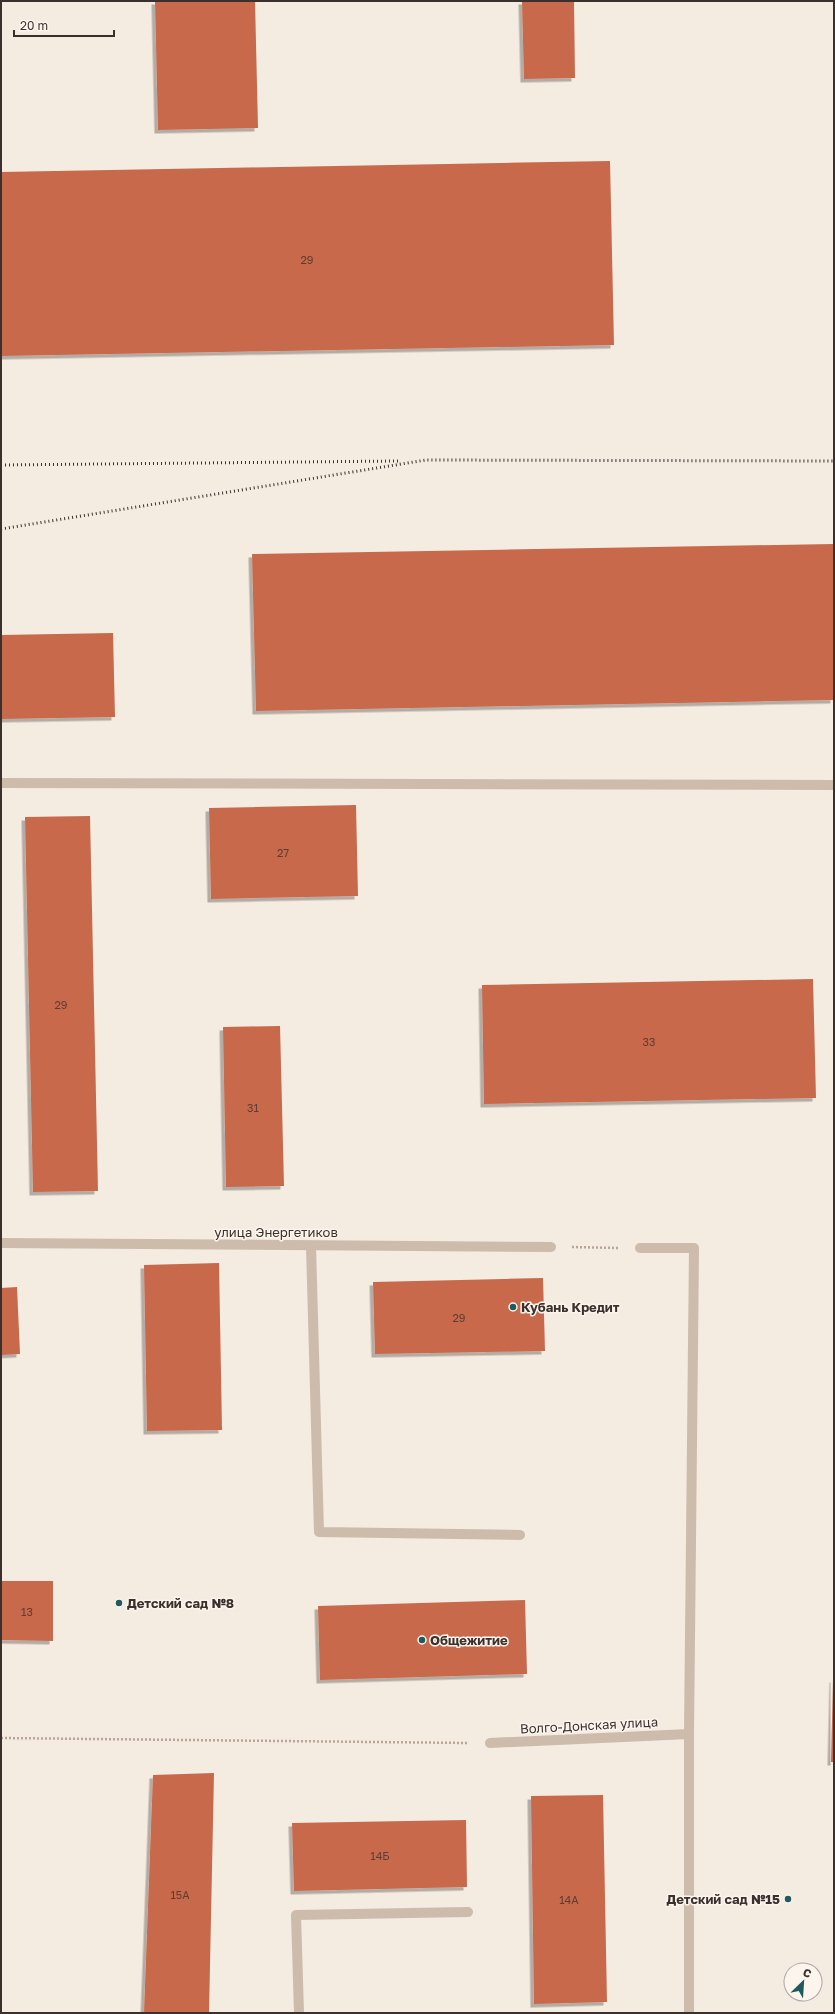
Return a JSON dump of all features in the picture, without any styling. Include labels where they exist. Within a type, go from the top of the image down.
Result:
[{"type":"street","points":[[1,783],[834,785]]},
{"type":"street","name":"улица Энергетиков","points":[[1,1243],[551,1247]]},
{"type":"street","points":[[311,1246],[319,1532],[520,1535]]},
{"type":"street","points":[[640,1248],[694,1248],[689,2013]]},
{"type":"street","name":"Волго-Донская улица","points":[[490,1743],[690,1734]]},
{"type":"street","points":[[299,2013],[296,1916],[468,1912]]},
{"type":"path","points":[[551,1247],[640,1248]]},
{"type":"path","points":[[1,1738],[490,1743]]},
{"type":"building","points":[[155,1],[255,1],[258,128],[158,130]]},
{"type":"building","points":[[522,1],[574,1],[575,78],[524,79]]},
{"type":"building","points":[[610,161],[614,345],[1,356],[1,172]]},
{"type":"building","points":[[834,544],[834,700],[256,711],[252,554]]},
{"type":"building","points":[[113,633],[115,717],[1,719],[1,635]]},
{"type":"building","points":[[356,805],[358,896],[211,899],[209,808]]},
{"type":"building","points":[[90,816],[98,1191],[33,1192],[25,817]]},
{"type":"building","points":[[813,979],[816,1098],[484,1104],[482,985]]},
{"type":"building","points":[[280,1026],[284,1186],[226,1187],[223,1027]]},
{"type":"building","points":[[219,1263],[222,1430],[147,1431],[144,1265]]},
{"type":"building","points":[[543,1278],[545,1351],[375,1354],[373,1282]]},
{"type":"building","points":[[17,1287],[20,1354],[1,1355],[1,1288]]},
{"type":"building","points":[[1,1581],[53,1581],[53,1641],[1,1640]]},
{"type":"building","name":"Общежитие","points":[[525,1600],[527,1674],[320,1680],[318,1606]]},
{"type":"building","points":[[833,1679],[834,1762],[831,1762]]},
{"type":"building","points":[[214,1773],[209,2013],[144,2013],[153,1775]]},
{"type":"building","points":[[603,1795],[607,2002],[534,2004],[531,1796]]},
{"type":"building","points":[[466,1820],[467,1887],[294,1891],[292,1823]]},
{"type":"railway","points":[[1,529],[426,460],[834,461]]},
{"type":"railway","points":[[1,465],[398,461]]},
{"type":"place","name":"Кубань Кредит","points":[[513,1307]]},
{"type":"place","name":"Детский сад №8","points":[[119,1603]]},
{"type":"place","name":"Общежитие","points":[[422,1640]]},
{"type":"place","name":"Детский сад №15","points":[[788,1899]]}]
